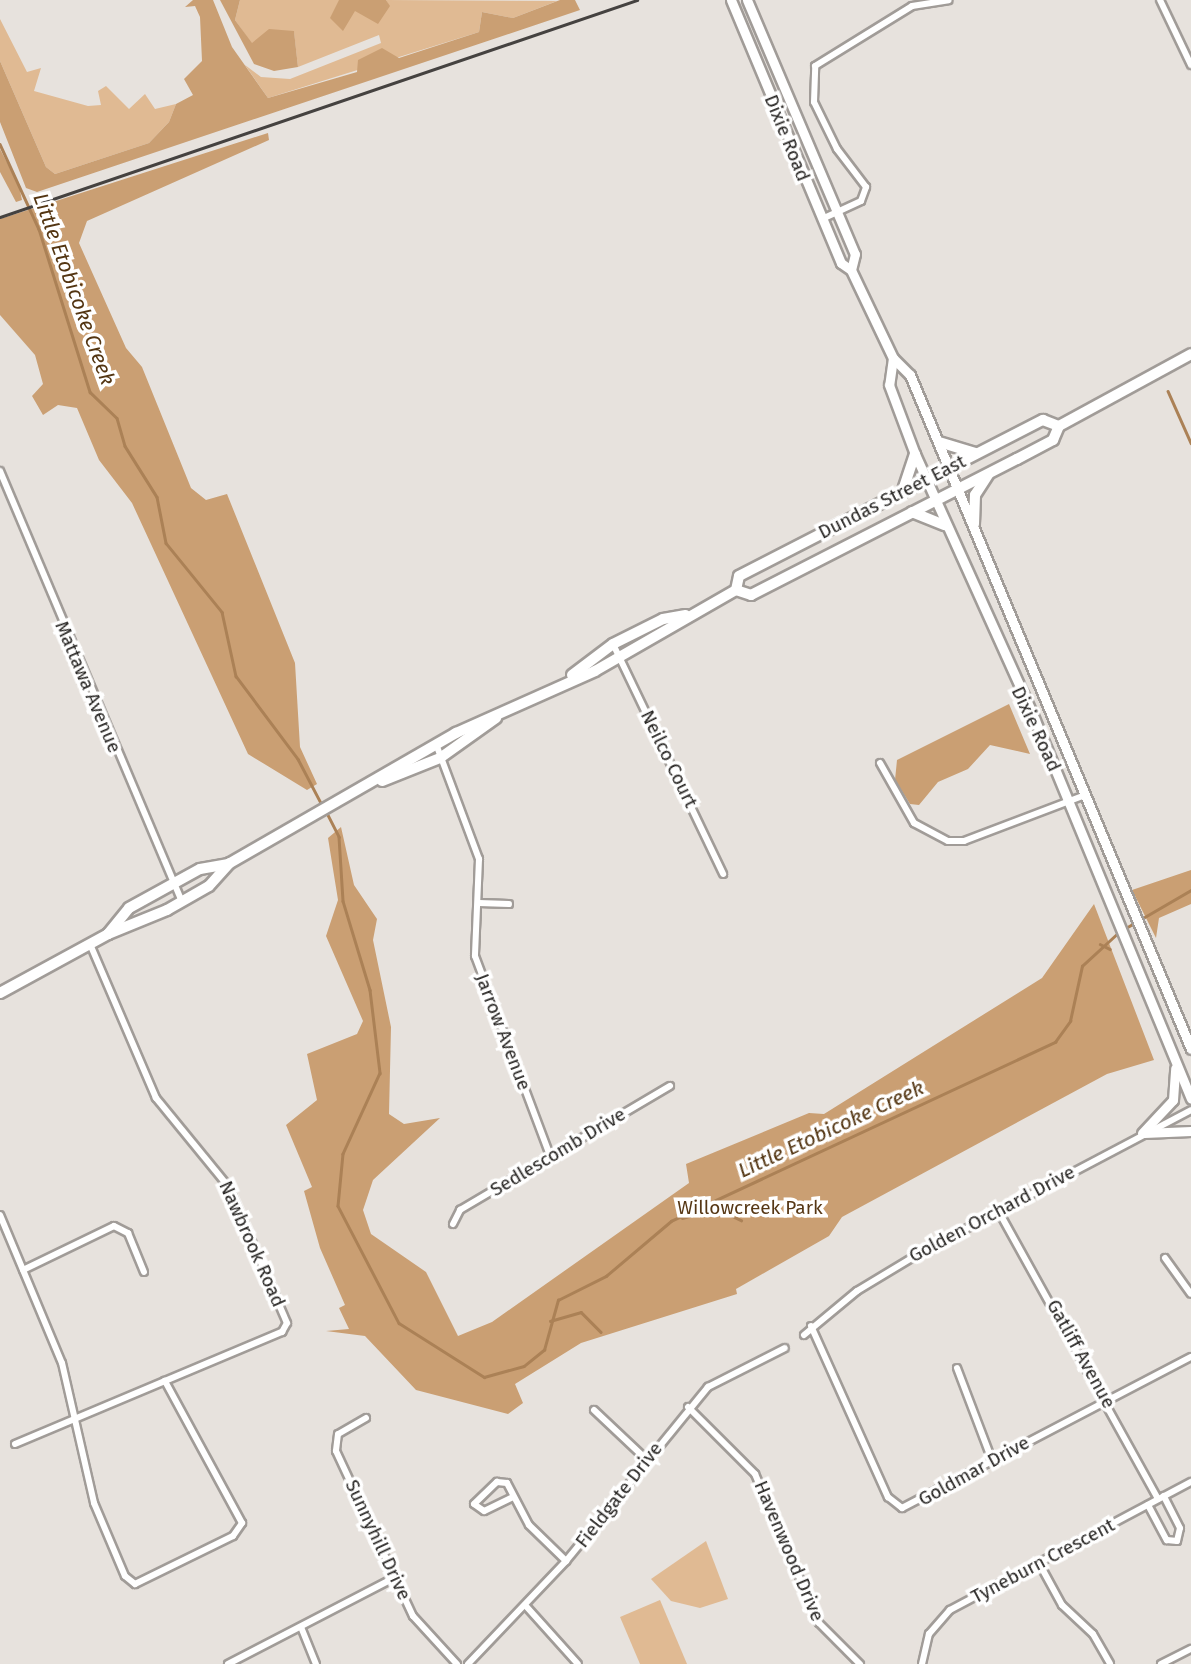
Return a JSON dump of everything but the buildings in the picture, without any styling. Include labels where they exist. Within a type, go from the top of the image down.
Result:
[{"type":"main road","name":"Dixie Road","points":[[731,0],[841,263],[851,270],[893,359],[910,375],[974,524],[1142,937],[1191,1049]]},
{"type":"main road","name":"Dixie Road","points":[[747,0],[855,254],[851,270]]},
{"type":"main road","name":"Dundas Street East","points":[[0,993],[108,934],[135,927],[182,901],[230,863],[382,780],[436,744],[496,718],[572,676],[619,657],[688,615],[736,590],[751,595],[1054,440],[1059,426],[1191,354]]},
{"type":"main road","name":"Dixie Road","points":[[893,359],[889,385],[915,454],[1067,800],[1191,1098]]},
{"type":"main road","name":"Dundas Street East","points":[[736,590],[739,576],[1042,420],[1059,426]]},
{"type":"main road","points":[[939,442],[956,452],[979,453]]},
{"type":"main road","points":[[902,493],[915,454]]},
{"type":"main road","points":[[974,524],[975,495],[989,473]]},
{"type":"main road","points":[[912,512],[945,525]]},
{"type":"main road","name":"Dundas Street East","points":[[572,676],[613,644],[663,619],[688,615]]},
{"type":"main road","name":"Dundas Street East","points":[[382,780],[440,758],[496,718]]},
{"type":"main road","name":"Dundas Street East","points":[[108,934],[129,908],[200,869],[230,863]]},
{"type":"main road","points":[[1142,1133],[1173,1100],[1175,1060]]},
{"type":"main road","points":[[1142,1133],[1191,1131]]},
{"type":"street","points":[[822,219],[861,201],[866,187],[837,149],[814,102],[815,66],[912,6],[949,0]]},
{"type":"street","points":[[1160,0],[1191,65]]},
{"type":"street","name":"Mattawa Avenue","points":[[0,471],[182,901]]},
{"type":"street","name":"Neilco Court","points":[[613,644],[723,874]]},
{"type":"street","name":"Jarrow Avenue","points":[[436,744],[475,841],[479,904],[475,956],[550,1156]]},
{"type":"street","points":[[880,763],[914,823],[948,841],[964,841],[1085,795]]},
{"type":"street","points":[[479,904],[509,904]]},
{"type":"street","name":"Nawbrook Road","points":[[15,1444],[282,1332],[287,1323],[235,1198],[202,1148],[156,1098],[90,944]]},
{"type":"street","name":"Sedlescomb Drive","points":[[453,1224],[460,1210],[670,1087]]},
{"type":"street","name":"Golden Orchard Drive","points":[[804,1335],[811,1326],[883,1274],[1142,1133],[1191,1110]]},
{"type":"street","name":"Gatliff Avenue","points":[[999,1212],[1180,1528],[1177,1541],[1167,1539],[1148,1505]]},
{"type":"street","points":[[0,1215],[62,1363],[99,1516],[126,1578],[142,1583],[235,1535],[242,1521],[165,1381]]},
{"type":"street","points":[[23,1270],[114,1226],[128,1233],[144,1272]]},
{"type":"street","points":[[1165,1258],[1191,1294]]},
{"type":"street","name":"Goldmar Drive","points":[[811,1326],[895,1506],[911,1506],[992,1460],[1191,1356]]},
{"type":"street","name":"Fieldgate Drive","points":[[468,1664],[566,1561],[688,1407],[720,1377],[785,1348]]},
{"type":"street","points":[[957,1368],[992,1460]]},
{"type":"street","name":"Havenwood Drive","points":[[688,1407],[755,1474],[814,1613],[836,1647],[860,1664]]},
{"type":"street","points":[[594,1410],[646,1459]]},
{"type":"street","name":"Sunnyhill Drive","points":[[366,1418],[340,1432],[334,1446],[417,1622],[457,1664]]},
{"type":"street","points":[[513,1497],[482,1511],[474,1504],[500,1481],[513,1497],[529,1525],[566,1561]]},
{"type":"street","name":"Tyneburn Crescent","points":[[922,1664],[929,1634],[944,1614],[1191,1482]]},
{"type":"street","points":[[1039,1563],[1062,1605],[1093,1634],[1110,1664]]},
{"type":"street","points":[[228,1664],[396,1577]]},
{"type":"street","points":[[525,1605],[578,1664]]},
{"type":"street","points":[[301,1627],[316,1664]]},
{"type":"street","points":[[1161,1664],[1191,1648]]},
{"type":"shaded area","points":[[240,0],[339,0],[355,11],[389,6],[386,0],[557,1],[513,18],[482,12],[479,32],[268,98],[245,65],[261,77],[290,79],[381,43],[379,35],[298,67],[294,32],[252,44],[235,20]]},
{"type":"shaded area","points":[[0,19],[27,72],[41,68],[34,91],[88,106],[101,105],[98,91],[106,86],[129,109],[145,94],[155,109],[176,104],[169,122],[149,143],[55,174],[46,167],[0,61]]},
{"type":"shaded area","points":[[706,1541],[728,1599],[700,1608],[671,1601],[651,1579]]},
{"type":"shaded area","points":[[660,1600],[687,1664],[640,1664],[620,1617]]},
{"type":"green space","points":[[193,0],[213,0],[232,47],[268,98],[357,72],[358,60],[382,48],[399,58],[479,32],[482,12],[513,18],[560,0],[575,0],[580,10],[37,192],[26,188],[0,122],[0,61],[46,167],[55,174],[149,143],[169,122],[176,104],[193,95],[184,79],[202,61],[200,17],[195,6],[185,7]]},
{"type":"green space","points":[[220,0],[240,0],[235,20],[252,43],[269,29],[294,31],[298,67],[274,71],[254,64]]},
{"type":"green space","points":[[339,0],[386,0],[390,6],[378,24],[355,11],[343,31],[330,18]]},
{"type":"green space","points":[[268,133],[269,140],[87,221],[79,243],[126,348],[142,367],[191,488],[206,500],[227,494],[295,663],[300,747],[317,784],[307,790],[248,754],[132,503],[99,460],[77,408],[58,405],[43,415],[32,396],[43,384],[35,355],[0,315],[0,219]]},
{"type":"green space","points":[[0,149],[19,186],[22,200],[16,202],[0,172]]},
{"type":"green space","points":[[1009,704],[1030,754],[990,745],[968,769],[938,782],[919,805],[910,804],[895,780],[897,760]]},
{"type":"green space","name":"Willowcreek Park","points":[[341,827],[354,885],[377,919],[373,940],[391,1027],[389,1114],[404,1124],[440,1118],[373,1180],[363,1210],[371,1234],[426,1272],[458,1336],[492,1322],[689,1183],[686,1164],[809,1113],[824,1114],[1042,978],[1094,904],[1154,1060],[1107,1074],[842,1217],[829,1236],[736,1289],[737,1294],[581,1343],[515,1384],[523,1403],[508,1414],[416,1390],[365,1336],[326,1331],[349,1329],[339,1308],[345,1305],[320,1248],[304,1191],[312,1187],[286,1125],[317,1100],[307,1054],[357,1034],[363,1021],[326,936],[338,900],[328,838]]},
{"type":"green space","points":[[1191,870],[1191,904],[1159,918],[1156,938],[1132,890]]},
{"type":"waterway","name":"Little Etobicoke Creek","points":[[0,144],[39,229],[90,392],[117,418],[125,446],[157,497],[166,543],[222,612],[236,676],[298,759],[322,805]]},
{"type":"waterway","points":[[1168,391],[1191,443]]},
{"type":"waterway","name":"Little Etobicoke Creek","points":[[326,811],[339,837],[343,901],[370,990],[380,1073],[343,1154],[338,1206],[399,1323],[484,1377],[524,1366],[544,1350],[558,1300],[606,1276],[671,1221],[1055,1042],[1070,1021],[1082,966],[1119,932]]},
{"type":"waterway","name":"Little Etobicoke Creek","points":[[1124,929],[1191,890]]},
{"type":"waterway","points":[[1100,944],[1110,949]]},
{"type":"waterway","points":[[682,1218],[716,1208],[741,1220]]},
{"type":"waterway","points":[[550,1321],[581,1312],[601,1332]]},
{"type":"railway","points":[[0,217],[637,0]]}]
